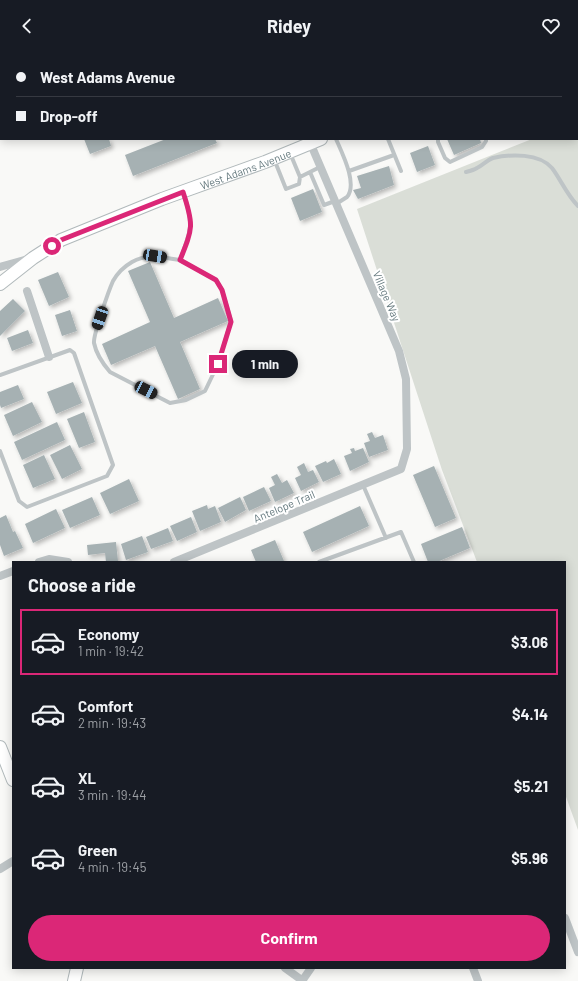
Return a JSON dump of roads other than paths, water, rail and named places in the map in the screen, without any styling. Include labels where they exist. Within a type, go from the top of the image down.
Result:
[{"type":"main road","name":"West Adams Avenue","points":[[0,284],[33,258],[61,240],[183,192],[274,159],[314,140]]},
{"type":"main road","points":[[0,747],[12,777]]},
{"type":"main road","points":[[74,981],[77,969]]},
{"type":"street","name":"Village Way","points":[[314,140],[321,167],[399,351],[406,379],[407,449],[401,469]]},
{"type":"street","points":[[0,267],[33,258]]},
{"type":"street","points":[[27,291],[49,357]]},
{"type":"street","name":"Antelope Trail","points":[[180,561],[191,559],[401,469]]},
{"type":"street","points":[[42,561],[49,559],[62,561]]},
{"type":"street","points":[[0,576],[12,571]]},
{"type":"street","points":[[0,870],[12,863]]},
{"type":"street","points":[[566,921],[578,952]]},
{"type":"street","points":[[286,969],[303,981],[310,969]]},
{"type":"street","points":[[473,969],[478,981]]},
{"type":"lane","points":[[310,172],[324,205],[347,198],[349,195],[349,171],[336,140]]},
{"type":"lane","points":[[388,140],[401,171]]},
{"type":"lane","points":[[438,140],[445,158],[450,162],[482,147],[486,140]]},
{"type":"lane","points":[[274,159],[286,189],[299,184],[300,177],[290,152]]},
{"type":"lane","points":[[349,171],[394,155]]},
{"type":"lane","points":[[466,172],[478,168],[492,159],[524,156],[539,159],[546,162],[552,169],[567,193],[578,206]]},
{"type":"lane","points":[[300,177],[321,167]]},
{"type":"lane","points":[[180,260],[190,234],[191,224],[190,215],[183,192]]},
{"type":"lane","points":[[155,256],[180,260],[216,280],[222,290],[231,322],[218,364],[205,391],[186,400],[170,403],[110,372],[105,367],[94,342],[96,331],[113,280],[122,270],[132,262],[145,257],[155,256]]},
{"type":"lane","points":[[0,375],[70,350],[74,353],[113,465],[107,476],[27,507],[19,501],[0,452]]},
{"type":"lane","points":[[363,485],[386,538]]},
{"type":"lane","points":[[322,561],[401,532],[414,561]]}]
